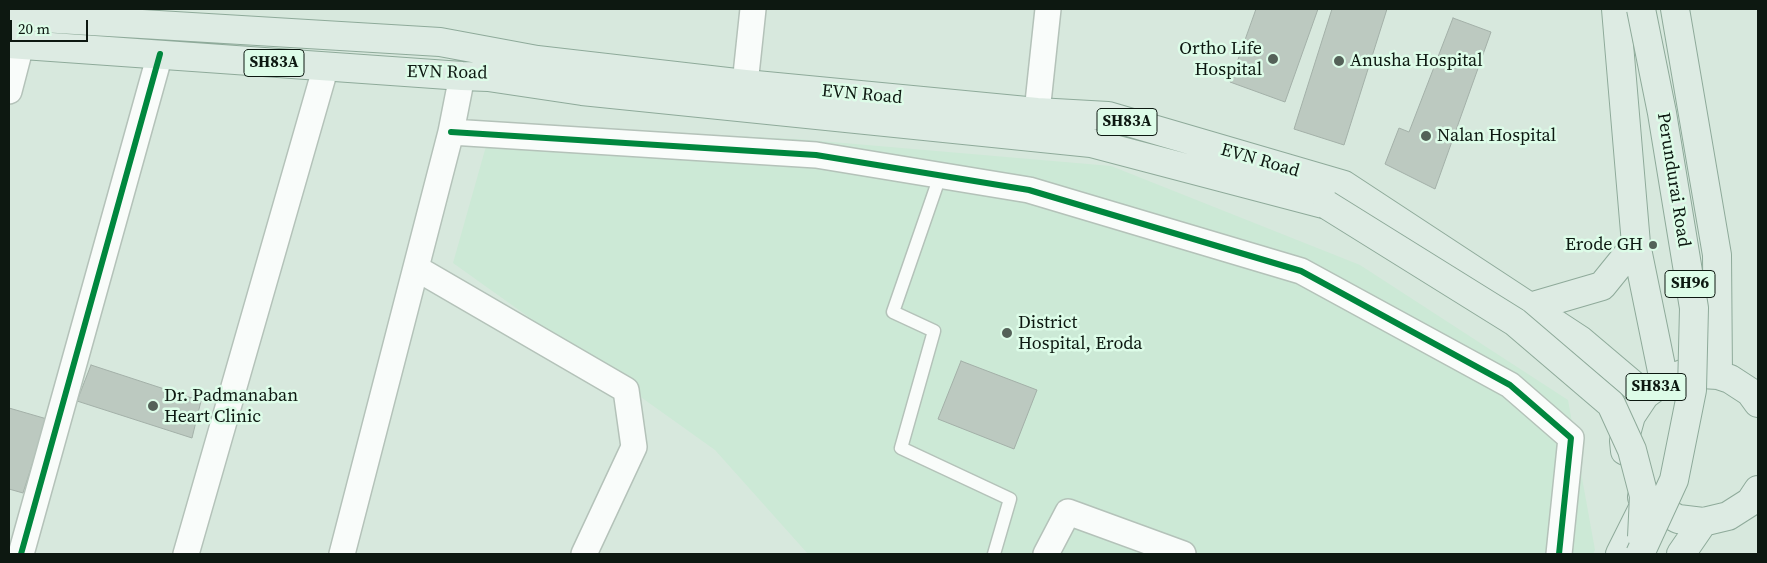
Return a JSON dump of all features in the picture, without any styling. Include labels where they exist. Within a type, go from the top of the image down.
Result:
[{"type":"main road","points":[[1616,9],[1636,244],[1654,388]]},
{"type":"main road","name":"Perundurai Road","points":[[1640,554],[1674,480],[1692,390],[1694,308],[1662,113],[1641,9]]},
{"type":"main road","name":"Perundurai Road","points":[[1640,554],[1683,497],[1694,460],[1709,389],[1709,351],[1699,223],[1659,9]]},
{"type":"main road","points":[[1675,9],[1717,255],[1718,375]]},
{"type":"main road","points":[[9,16],[440,42],[537,60]]},
{"type":"main road","name":"EVN Road","points":[[15,44],[475,76],[537,60],[745,84],[1037,112],[1108,116],[1344,185],[1654,388]]},
{"type":"main road","points":[[475,76],[582,91],[1091,144],[1327,205],[1515,322],[1611,404],[1632,450],[1644,496],[1640,554]]},
{"type":"main road","points":[[1530,307],[1602,286],[1636,244]]},
{"type":"main road","name":"SH83A","points":[[1758,403],[1750,392],[1730,379],[1718,375],[1685,373],[1654,388],[1631,416],[1624,441],[1626,467],[1637,490],[1646,502],[1678,520],[1703,522],[1728,516],[1750,502],[1758,490]]},
{"type":"main road","points":[[1640,554],[1646,502]]},
{"type":"main road","points":[[1681,554],[1703,522]]},
{"type":"street","points":[[745,84],[753,9]]},
{"type":"street","points":[[1037,112],[1048,9]]},
{"type":"street","points":[[9,91],[15,44]]},
{"type":"street","points":[[21,554],[160,54]]},
{"type":"street","points":[[186,554],[326,66]]},
{"type":"street","points":[[342,554],[451,132],[475,76]]},
{"type":"street","points":[[451,132],[816,156],[1029,190],[1301,271],[1510,385],[1571,438],[1559,554]]},
{"type":"street","points":[[416,268],[626,390],[634,447],[584,554]]},
{"type":"street","points":[[1046,554],[1068,512],[1183,554]]},
{"type":"lane","points":[[940,176],[894,312],[934,331],[901,448],[1010,499],[994,554]]},
{"type":"shaded area","name":"District Hospital, Eroda","points":[[492,125],[797,139],[1111,166],[1360,265],[1568,400],[1595,550],[1593,554],[808,554],[715,450],[453,263]]},
{"type":"building","points":[[1256,9],[1318,9],[1285,102],[1230,82]]},
{"type":"building","points":[[1332,9],[1387,9],[1344,145],[1294,129]]},
{"type":"building","points":[[1453,18],[1491,32],[1435,189],[1385,164],[1399,128],[1409,132]]},
{"type":"building","points":[[961,361],[1037,390],[1014,449],[938,419]]},
{"type":"building","points":[[91,365],[201,401],[192,438],[77,401]]},
{"type":"building","points":[[9,408],[47,419],[23,493],[9,489]]},
{"type":"cycle path","points":[[21,554],[160,54]]},
{"type":"cycle path","points":[[451,132],[816,155],[1029,190],[1301,271],[1510,385],[1571,438],[1559,554]]},
{"type":"place","name":"Ortho Life Hospital","points":[[1273,59]]},
{"type":"place","name":"Anusha Hospital","points":[[1339,61]]},
{"type":"place","name":"Nalan Hospital","points":[[1426,136]]},
{"type":"place","name":"Erode GH","points":[[1653,245]]},
{"type":"place","name":"District Hospital, Eroda","points":[[1007,333]]},
{"type":"place","name":"Dr. Padmanaban Heart Clinic","points":[[153,406]]}]
